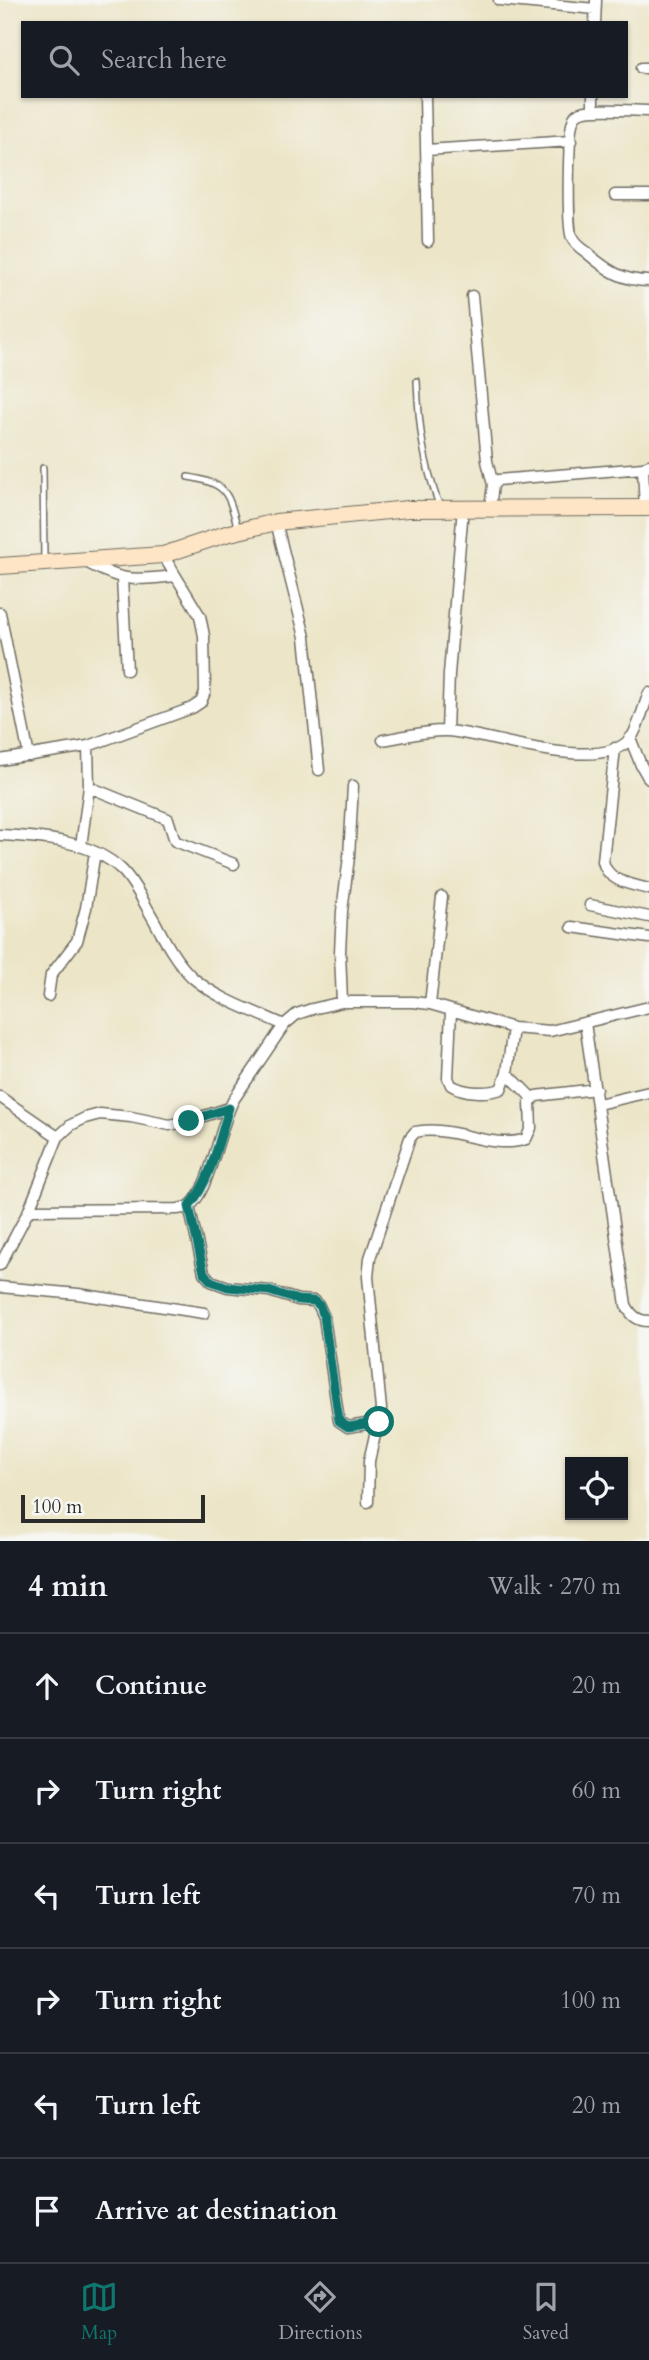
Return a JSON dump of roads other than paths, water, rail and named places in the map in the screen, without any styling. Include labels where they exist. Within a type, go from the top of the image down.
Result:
[{"type":"street","points":[[499,0],[596,4]]},
{"type":"street","points":[[425,98],[428,241]]},
{"type":"street","points":[[593,98],[593,110]]},
{"type":"street","points":[[649,111],[593,110],[582,111],[576,115],[572,122],[570,142],[569,226],[574,242],[612,273],[635,281],[649,281]]},
{"type":"street","points":[[426,150],[570,142]]},
{"type":"street","points":[[615,195],[649,195]]},
{"type":"street","points":[[472,296],[483,424],[493,485],[490,508]]},
{"type":"street","points":[[0,566],[163,555],[275,522],[408,509],[647,508],[646,467],[510,478],[498,480],[493,485]]},
{"type":"street","points":[[447,731],[463,508]]},
{"type":"street","points":[[275,522],[305,636],[319,770]]},
{"type":"street","points":[[0,760],[88,746],[192,708],[201,702],[205,692],[204,636],[200,616],[163,555]]},
{"type":"street","points":[[86,562],[122,579],[176,576]]},
{"type":"street","points":[[122,579],[127,670]]},
{"type":"street","points":[[0,613],[29,756]]},
{"type":"street","points":[[383,740],[447,731],[560,753],[597,752],[615,748],[631,738],[644,716],[649,693]]},
{"type":"street","points":[[631,738],[649,779]]},
{"type":"street","points":[[81,846],[89,788],[88,746]]},
{"type":"street","points":[[615,748],[603,861],[609,876],[649,889]]},
{"type":"street","points":[[342,1002],[342,911],[354,786]]},
{"type":"street","points":[[89,788],[168,819],[175,841],[234,864]]},
{"type":"street","points":[[0,835],[33,837],[81,846],[121,869],[136,888],[171,952],[193,978],[226,999],[284,1025]]},
{"type":"street","points":[[48,996],[51,975],[77,941],[86,908],[95,852]]},
{"type":"street","points":[[430,1004],[442,897]]},
{"type":"street","points":[[590,905],[649,917]]},
{"type":"street","points":[[572,927],[649,938]]},
{"type":"street","points":[[29,1210],[178,1209],[189,1206],[197,1197],[208,1172],[229,1108],[284,1025],[297,1014],[342,1002],[430,1004],[513,1028],[550,1031],[649,1007]]},
{"type":"street","points":[[451,1011],[449,1078],[451,1085],[462,1090],[501,1090],[507,1073],[513,1028]]},
{"type":"street","points":[[585,1023],[626,1305],[631,1315],[642,1321],[649,1321]]},
{"type":"street","points":[[507,1073],[533,1099]]},
{"type":"street","points":[[368,1502],[369,1461],[380,1409],[368,1278],[370,1258],[410,1138],[415,1132],[439,1130],[502,1142],[517,1142],[526,1139],[531,1128],[530,1102],[536,1096],[596,1089]]},
{"type":"street","points":[[598,1104],[649,1092]]},
{"type":"street","points":[[0,1097],[58,1137]]},
{"type":"street","points":[[0,1265],[29,1210],[58,1137],[71,1125],[100,1114],[131,1116],[170,1125],[229,1108]]},
{"type":"street","points":[[189,1206],[204,1273],[211,1281],[228,1287],[269,1291],[298,1300],[314,1301],[320,1306],[324,1317],[339,1421],[348,1427],[379,1422]]},
{"type":"street","points":[[0,1287],[78,1294],[204,1313]]},
{"type":"lane","points":[[417,382],[419,428],[425,460],[441,509]]},
{"type":"lane","points":[[43,468],[44,564]]},
{"type":"lane","points":[[188,478],[206,480],[218,485],[229,496],[239,531]]}]
